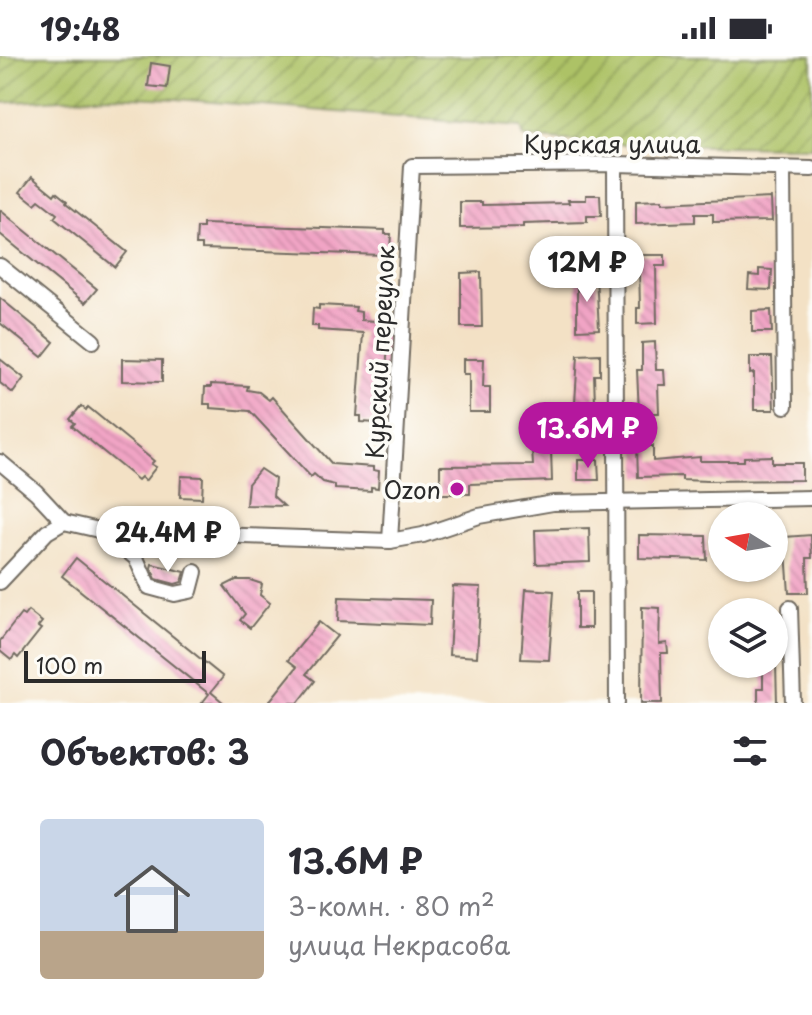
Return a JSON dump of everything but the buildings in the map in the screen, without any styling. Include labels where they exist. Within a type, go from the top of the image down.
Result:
[{"type":"street","name":"Курская улица","points":[[412,166],[615,164],[812,169]]},
{"type":"street","points":[[615,164],[617,703]]},
{"type":"street","name":"Курский переулок","points":[[390,541],[412,166]]},
{"type":"street","points":[[783,168],[785,406]]},
{"type":"street","points":[[0,266],[93,341]]},
{"type":"street","points":[[0,462],[36,492],[64,522],[103,531],[390,541],[528,506],[616,501],[812,498]]},
{"type":"street","points":[[0,582],[47,532],[64,522]]},
{"type":"street","points":[[103,531],[136,558],[149,587],[175,594],[190,591],[195,572]]},
{"type":"street","points":[[790,608],[793,703]]},
{"type":"green space","points":[[0,56],[812,56],[812,147],[630,145],[524,137],[521,127],[176,99],[109,96],[0,103]]},
{"type":"place","name":"Ozon","points":[[457,489]]}]
